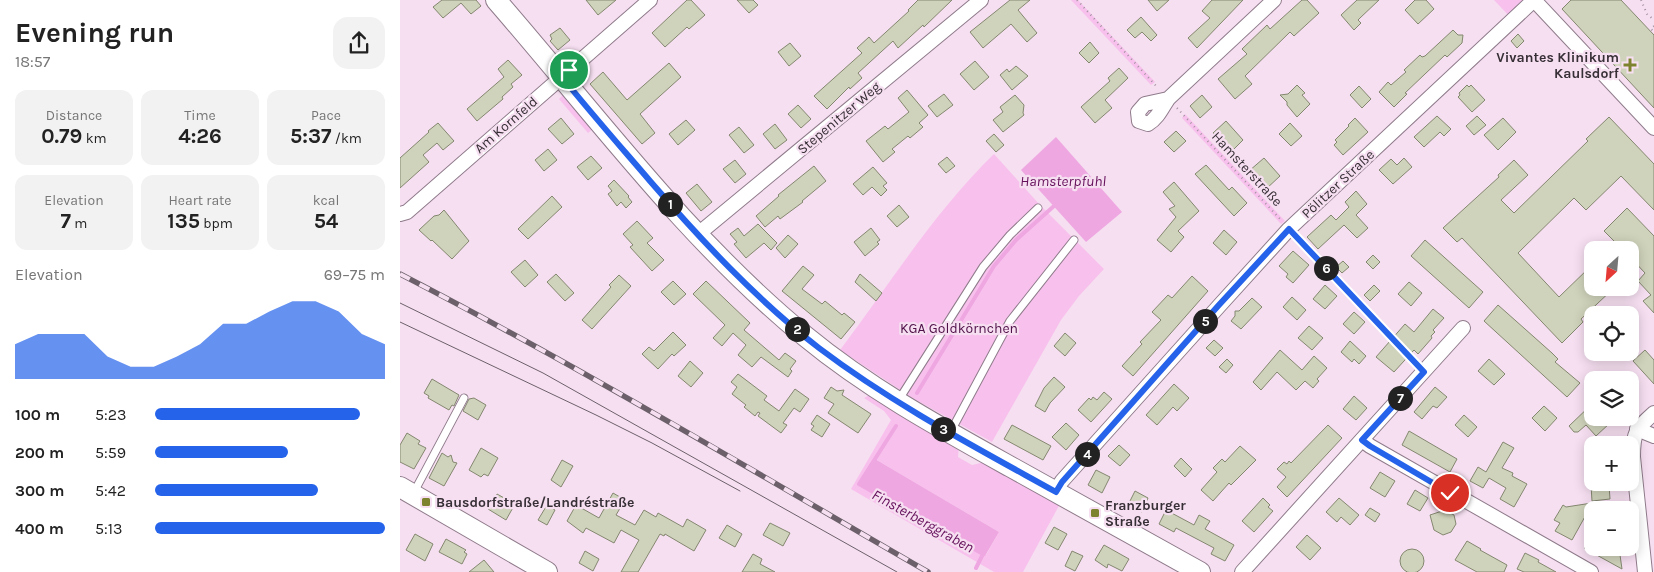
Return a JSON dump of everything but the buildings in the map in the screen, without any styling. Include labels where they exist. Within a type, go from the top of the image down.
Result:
[{"type":"street","points":[[496,0],[697,235],[752,290],[805,336],[851,372],[898,402],[950,433],[1200,572]]},
{"type":"street","name":"Am Kornfeld","points":[[404,213],[650,0]]},
{"type":"street","name":"Stepenitzer Weg","points":[[697,235],[981,0]]},
{"type":"street","points":[[1168,99],[1274,0]]},
{"type":"street","points":[[1534,0],[1654,128]]},
{"type":"street","name":"Pölitzer Straße","points":[[1056,492],[1062,482],[1289,229],[1534,0]]},
{"type":"street","points":[[1242,572],[1463,328]]},
{"type":"street","points":[[1644,572],[1633,442],[1637,429],[1654,413]]},
{"type":"street","points":[[1637,429],[1654,436]]},
{"type":"street","points":[[1362,440],[1442,488],[1591,572]]},
{"type":"street","points":[[406,490],[535,569]]},
{"type":"lane","points":[[898,402],[984,267],[1010,235],[1038,208]]},
{"type":"lane","points":[[950,433],[1010,321],[1074,240]]},
{"type":"lane","points":[[406,490],[464,398]]},
{"type":"path","name":"Hamsterstraße","points":[[1077,0],[1424,372]]},
{"type":"path","points":[[1642,0],[1647,14],[1654,20]]},
{"type":"path","points":[[1654,26],[1651,29],[1654,32]]},
{"type":"green space","points":[[1071,0],[1078,0],[1155,82],[1151,85]]},
{"type":"green space","points":[[1494,0],[1523,0],[1510,17]]},
{"type":"green space","points":[[565,93],[595,127],[588,133],[559,99]]},
{"type":"green space","points":[[1185,114],[1285,221],[1281,224],[1182,118]]},
{"type":"green space","name":"KGA Goldkörnchen","points":[[994,154],[1040,205],[1104,269],[1079,296],[1061,320],[992,442],[914,399],[840,350],[932,224],[972,176]]},
{"type":"green space","points":[[1297,234],[1419,364],[1415,368],[1294,238]]},
{"type":"green space","points":[[873,393],[959,445],[958,457],[972,465],[989,461],[1061,502],[1023,572],[994,572],[851,489],[891,420],[884,411],[864,398]],"holes":[[[875,459],[999,532],[986,555],[859,484]]]},
{"type":"water","name":"Hamsterpfuhl","points":[[1056,137],[1122,212],[1086,242],[1021,170]]},
{"type":"water","points":[[875,459],[999,532],[985,556],[859,484]]},
{"type":"waterway","name":"Finsterberggraben","points":[[917,393],[994,266],[1016,240],[1054,206]]},
{"type":"waterway","name":"Finsterberggraben","points":[[896,426],[859,484],[983,554],[976,568]]},
{"type":"tram line","points":[[400,303],[543,373],[897,572]]},
{"type":"tram line","points":[[400,322],[596,415],[740,491]]},
{"type":"railway","points":[[400,274],[600,383],[928,572]]},
{"type":"place","name":"Vivantes Klinikum Kaulsdorf","points":[[1630,65]]},
{"type":"place","name":"Bausdorfstraße/Landréstraße","points":[[426,502]]},
{"type":"place","name":"Franzburger Straße","points":[[1095,513]]},
{"type":"route","points":[[569,70],[562,77],[622,149],[726,266],[782,317],[851,372],[923,418],[1056,492],[1062,482],[1289,229],[1424,372],[1362,440],[1450,493]]}]
